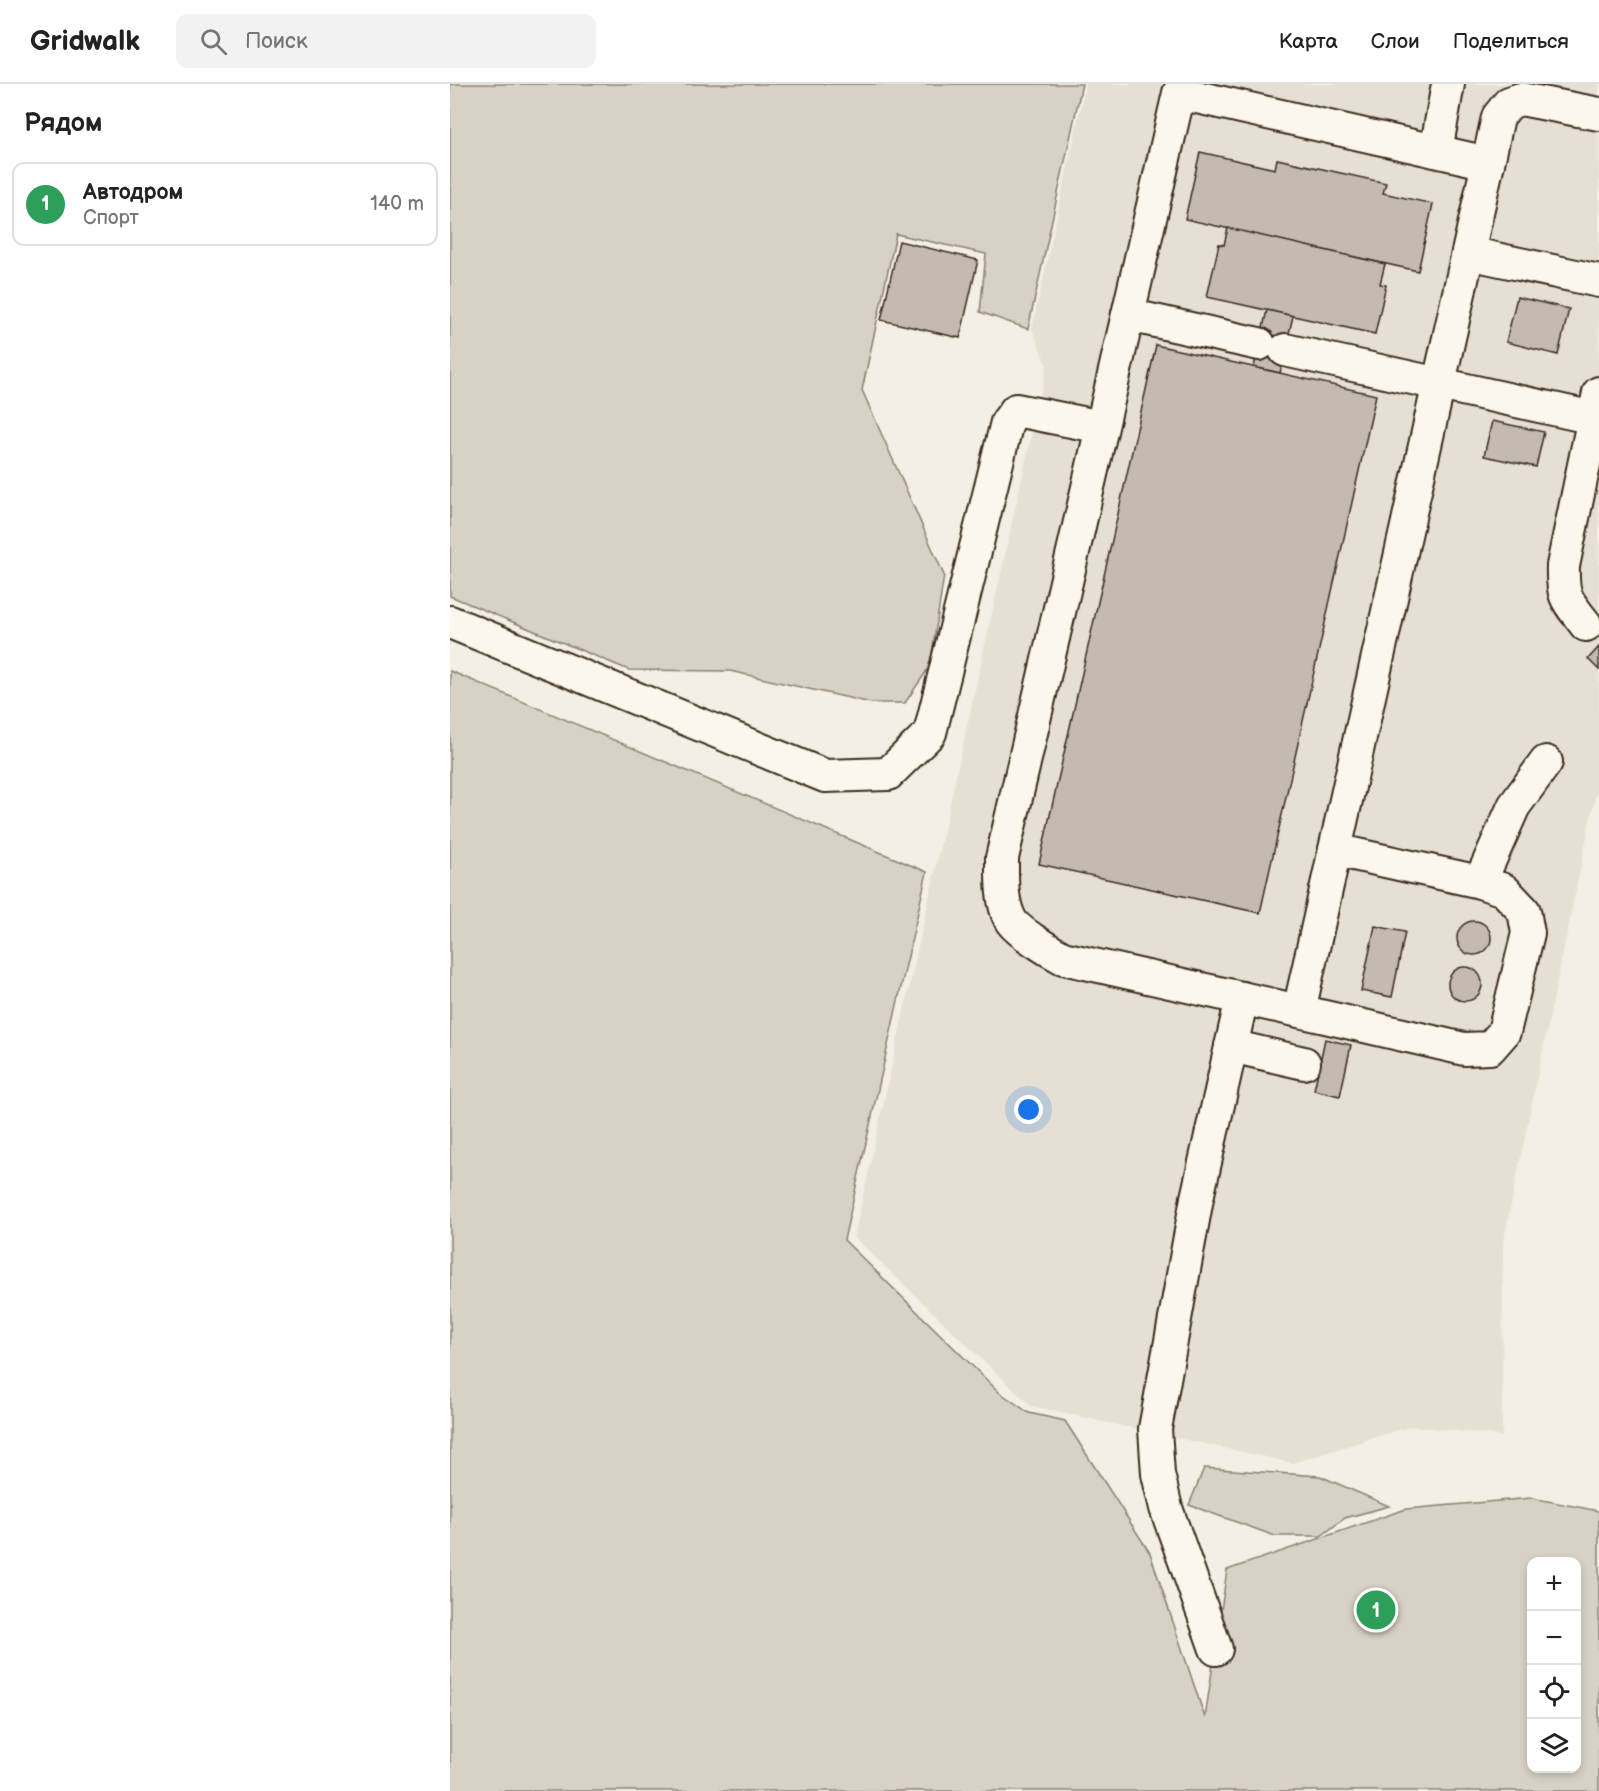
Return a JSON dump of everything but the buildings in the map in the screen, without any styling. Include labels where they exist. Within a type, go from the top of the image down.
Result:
[{"type":"lane","points":[[1436,151],[1448,84]]},
{"type":"lane","points":[[1335,850],[1480,882],[1504,890],[1524,911],[1528,933],[1504,1032],[1490,1048],[1464,1049],[1063,958],[1035,942],[1010,920],[1001,888],[1002,858],[1179,93],[1488,163]]},
{"type":"lane","points":[[1299,1011],[1498,117],[1509,103],[1521,99],[1599,114]]},
{"type":"lane","points":[[1468,253],[1599,281]]},
{"type":"lane","points":[[1128,315],[1438,384],[1596,406],[1563,566],[1565,598],[1586,625]]},
{"type":"lane","points":[[450,622],[825,776],[888,774],[930,733],[1007,422],[1016,410],[1102,427]]},
{"type":"lane","points":[[1480,882],[1514,806],[1546,762]]},
{"type":"lane","points":[[1216,1649],[1166,1508],[1158,1474],[1155,1430],[1197,1198],[1242,998]]},
{"type":"lane","points":[[1231,1046],[1304,1063]]},
{"type":"shaded area","points":[[450,84],[1082,84],[1028,329],[980,312],[986,254],[896,234],[862,390],[944,575],[930,666],[905,703],[871,703],[730,671],[629,670],[450,596]]},
{"type":"shaded area","points":[[1086,84],[1599,84],[1599,778],[1503,1243],[1502,1436],[1411,1426],[1293,1463],[1031,1406],[854,1237],[1047,365],[1032,329]]},
{"type":"shaded area","points":[[450,671],[927,872],[844,1240],[999,1392],[1029,1413],[1065,1421],[1150,1553],[1205,1718],[1227,1570],[1406,1509],[1532,1498],[1599,1511],[1599,1791],[450,1791]]},
{"type":"shaded area","points":[[1204,1468],[1320,1476],[1389,1506],[1345,1518],[1321,1536],[1275,1536],[1189,1505]]},
{"type":"place","name":"Автодром","points":[[1376,1610]]}]
